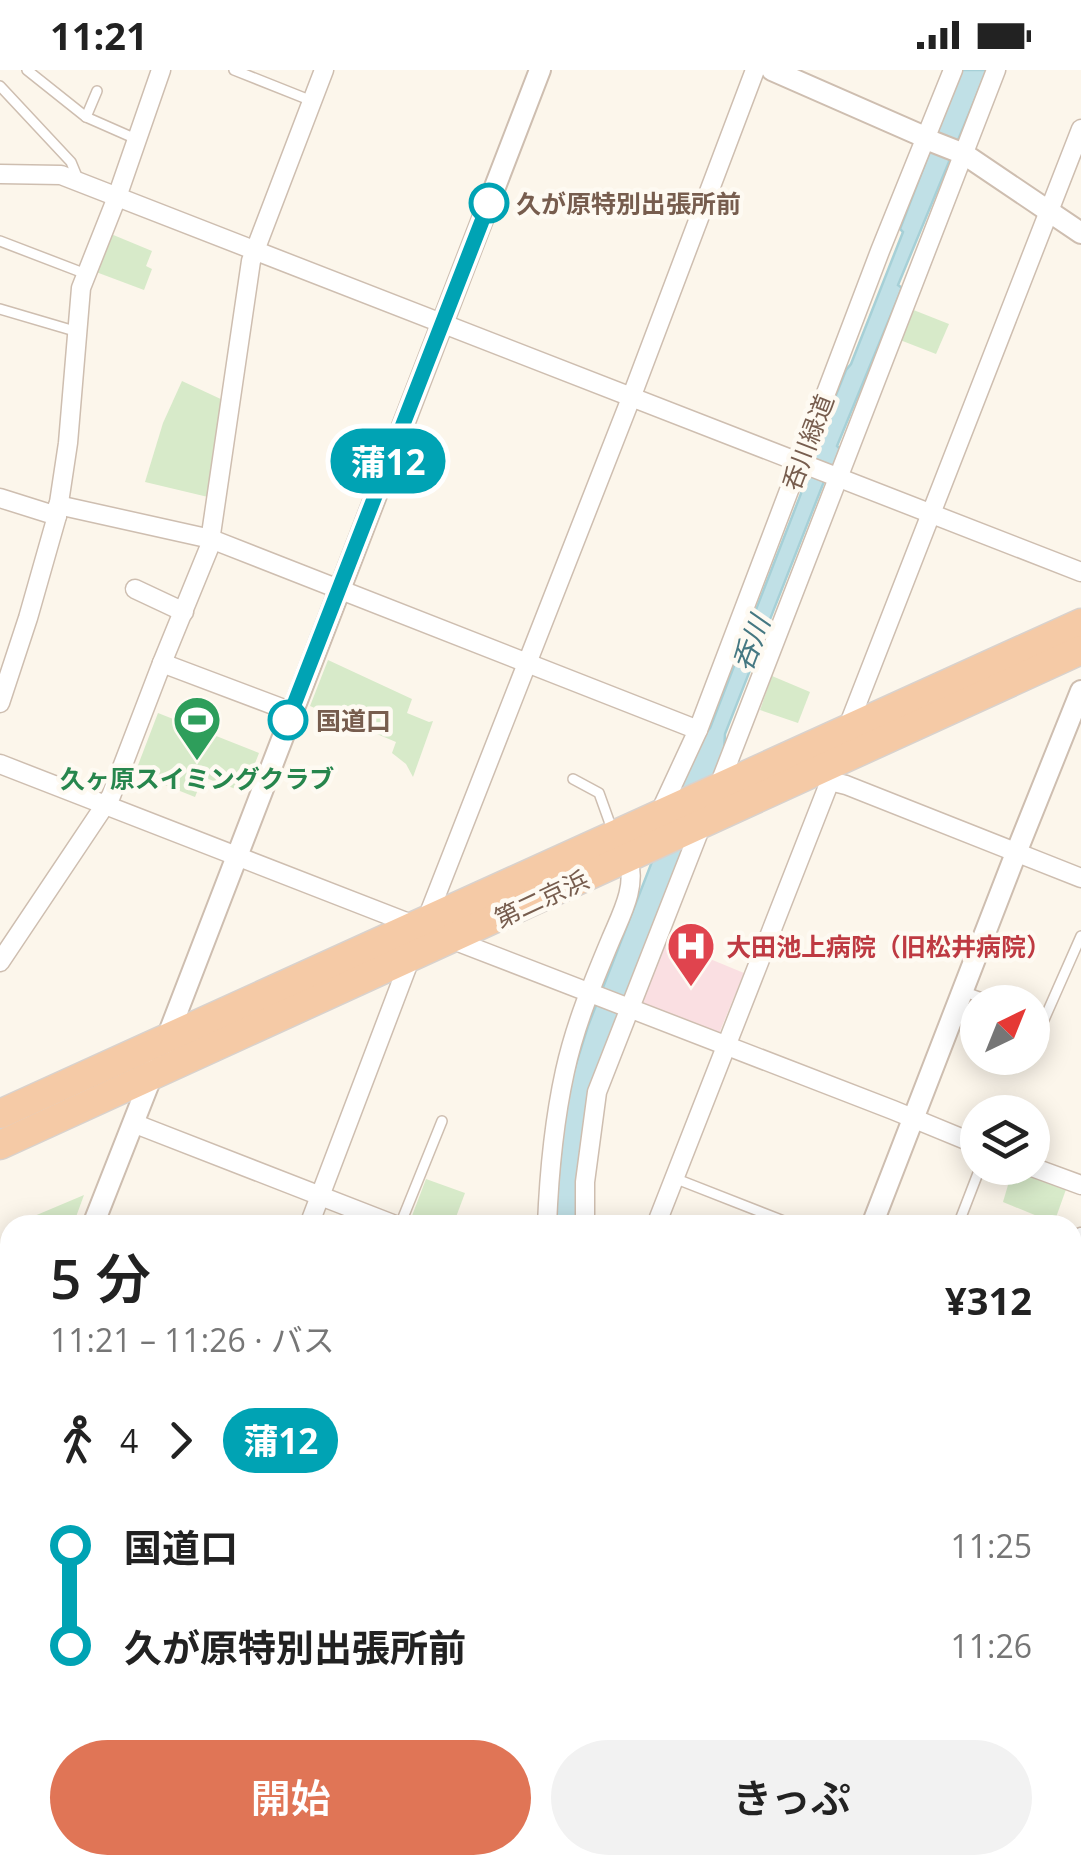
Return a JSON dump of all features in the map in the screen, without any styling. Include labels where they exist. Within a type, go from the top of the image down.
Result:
[{"type":"highway","name":"第二京浜","points":[[0,1145],[451,938],[621,846],[665,811],[1081,623]]},
{"type":"highway","name":"第二京浜","points":[[0,1114],[421,924],[621,846],[656,846],[827,775],[1081,650]]},
{"type":"street","points":[[0,703],[57,511],[68,443],[80,288],[162,70]]},
{"type":"street","points":[[0,962],[112,796],[210,548],[254,251],[324,70]]},
{"type":"street","points":[[96,1215],[540,70]]},
{"type":"street","points":[[314,1215],[421,924],[631,398],[756,70]]},
{"type":"street","points":[[772,70],[961,153],[1081,233]]},
{"type":"street","name":"呑川緑道","points":[[665,811],[953,70]]},
{"type":"street","points":[[714,790],[996,70]]},
{"type":"street","points":[[848,729],[1081,129]]},
{"type":"street","points":[[0,174],[58,174],[80,182],[1081,572]]},
{"type":"street","points":[[0,498],[210,539],[698,730]]},
{"type":"street","points":[[136,590],[184,612]]},
{"type":"street","points":[[162,663],[292,712]]},
{"type":"street","points":[[964,985],[1016,853],[1074,729],[1081,692]]},
{"type":"street","points":[[0,764],[421,924],[960,1138]]},
{"type":"street","points":[[660,1215],[827,775],[1081,878]]},
{"type":"street","points":[[585,1215],[584,1182],[597,1092],[699,826]]},
{"type":"street","points":[[548,1215],[565,1070],[628,896],[632,871],[621,846]]},
{"type":"street","points":[[876,1215],[960,996]]},
{"type":"street","points":[[133,1123],[371,1215]]},
{"type":"street","points":[[1050,1173],[1081,1185]]},
{"type":"lane","points":[[27,70],[86,117],[136,139]]},
{"type":"lane","points":[[234,70],[312,102]]},
{"type":"lane","points":[[0,86],[71,162],[80,182]]},
{"type":"lane","points":[[86,117],[97,91]]},
{"type":"lane","points":[[0,241],[86,274]]},
{"type":"lane","points":[[0,309],[78,332]]},
{"type":"lane","points":[[573,778],[599,793],[621,846]]},
{"type":"lane","points":[[1050,1006],[1081,936]]},
{"type":"lane","points":[[402,1215],[442,1121]]},
{"type":"lane","points":[[674,1178],[766,1214]]},
{"type":"lane","points":[[962,1215],[973,1185]]},
{"type":"shaded area","name":"大田池上病院（旧松井病院）","points":[[664,940],[744,973],[718,1036],[639,1004]]},
{"type":"green space","points":[[111,234],[152,251],[146,266],[152,269],[144,290],[96,272]]},
{"type":"green space","points":[[911,309],[949,324],[936,354],[900,340]]},
{"type":"green space","points":[[182,381],[225,401],[208,497],[145,482],[163,423]]},
{"type":"green space","points":[[328,660],[412,699],[407,713],[433,721],[413,777],[406,764],[392,753],[396,742],[310,706]]},
{"type":"green space","points":[[772,676],[810,692],[798,723],[760,710]]},
{"type":"green space","name":"久ヶ原スイミングクラブ","points":[[158,713],[259,753],[244,792],[203,777],[195,797],[135,773]]},
{"type":"green space","points":[[1050,1174],[1069,1181],[1057,1215],[1035,1215],[1003,1202],[1008,1185],[1050,1185]]},
{"type":"green space","points":[[426,1179],[465,1193],[457,1215],[412,1215]]},
{"type":"green space","points":[[84,1195],[77,1215],[37,1215]]},
{"type":"water","name":"呑川","points":[[961,70],[987,70],[898,285],[902,288],[725,734],[724,750],[621,1013],[581,1215],[555,1215],[566,1102],[588,1026],[699,741],[710,728],[809,473],[805,470],[817,440],[822,440],[836,405],[834,400],[903,232],[900,229]]},
{"type":"bus line","name":"蒲12","points":[[288,720],[489,203]]},
{"type":"place","name":"久が原特別出張所前","points":[[489,203]]},
{"type":"place","name":"国道口","points":[[288,720]]},
{"type":"place","name":"久ヶ原スイミングクラブ","points":[[197,762]]},
{"type":"place","name":"大田池上病院（旧松井病院）","points":[[691,988]]}]
